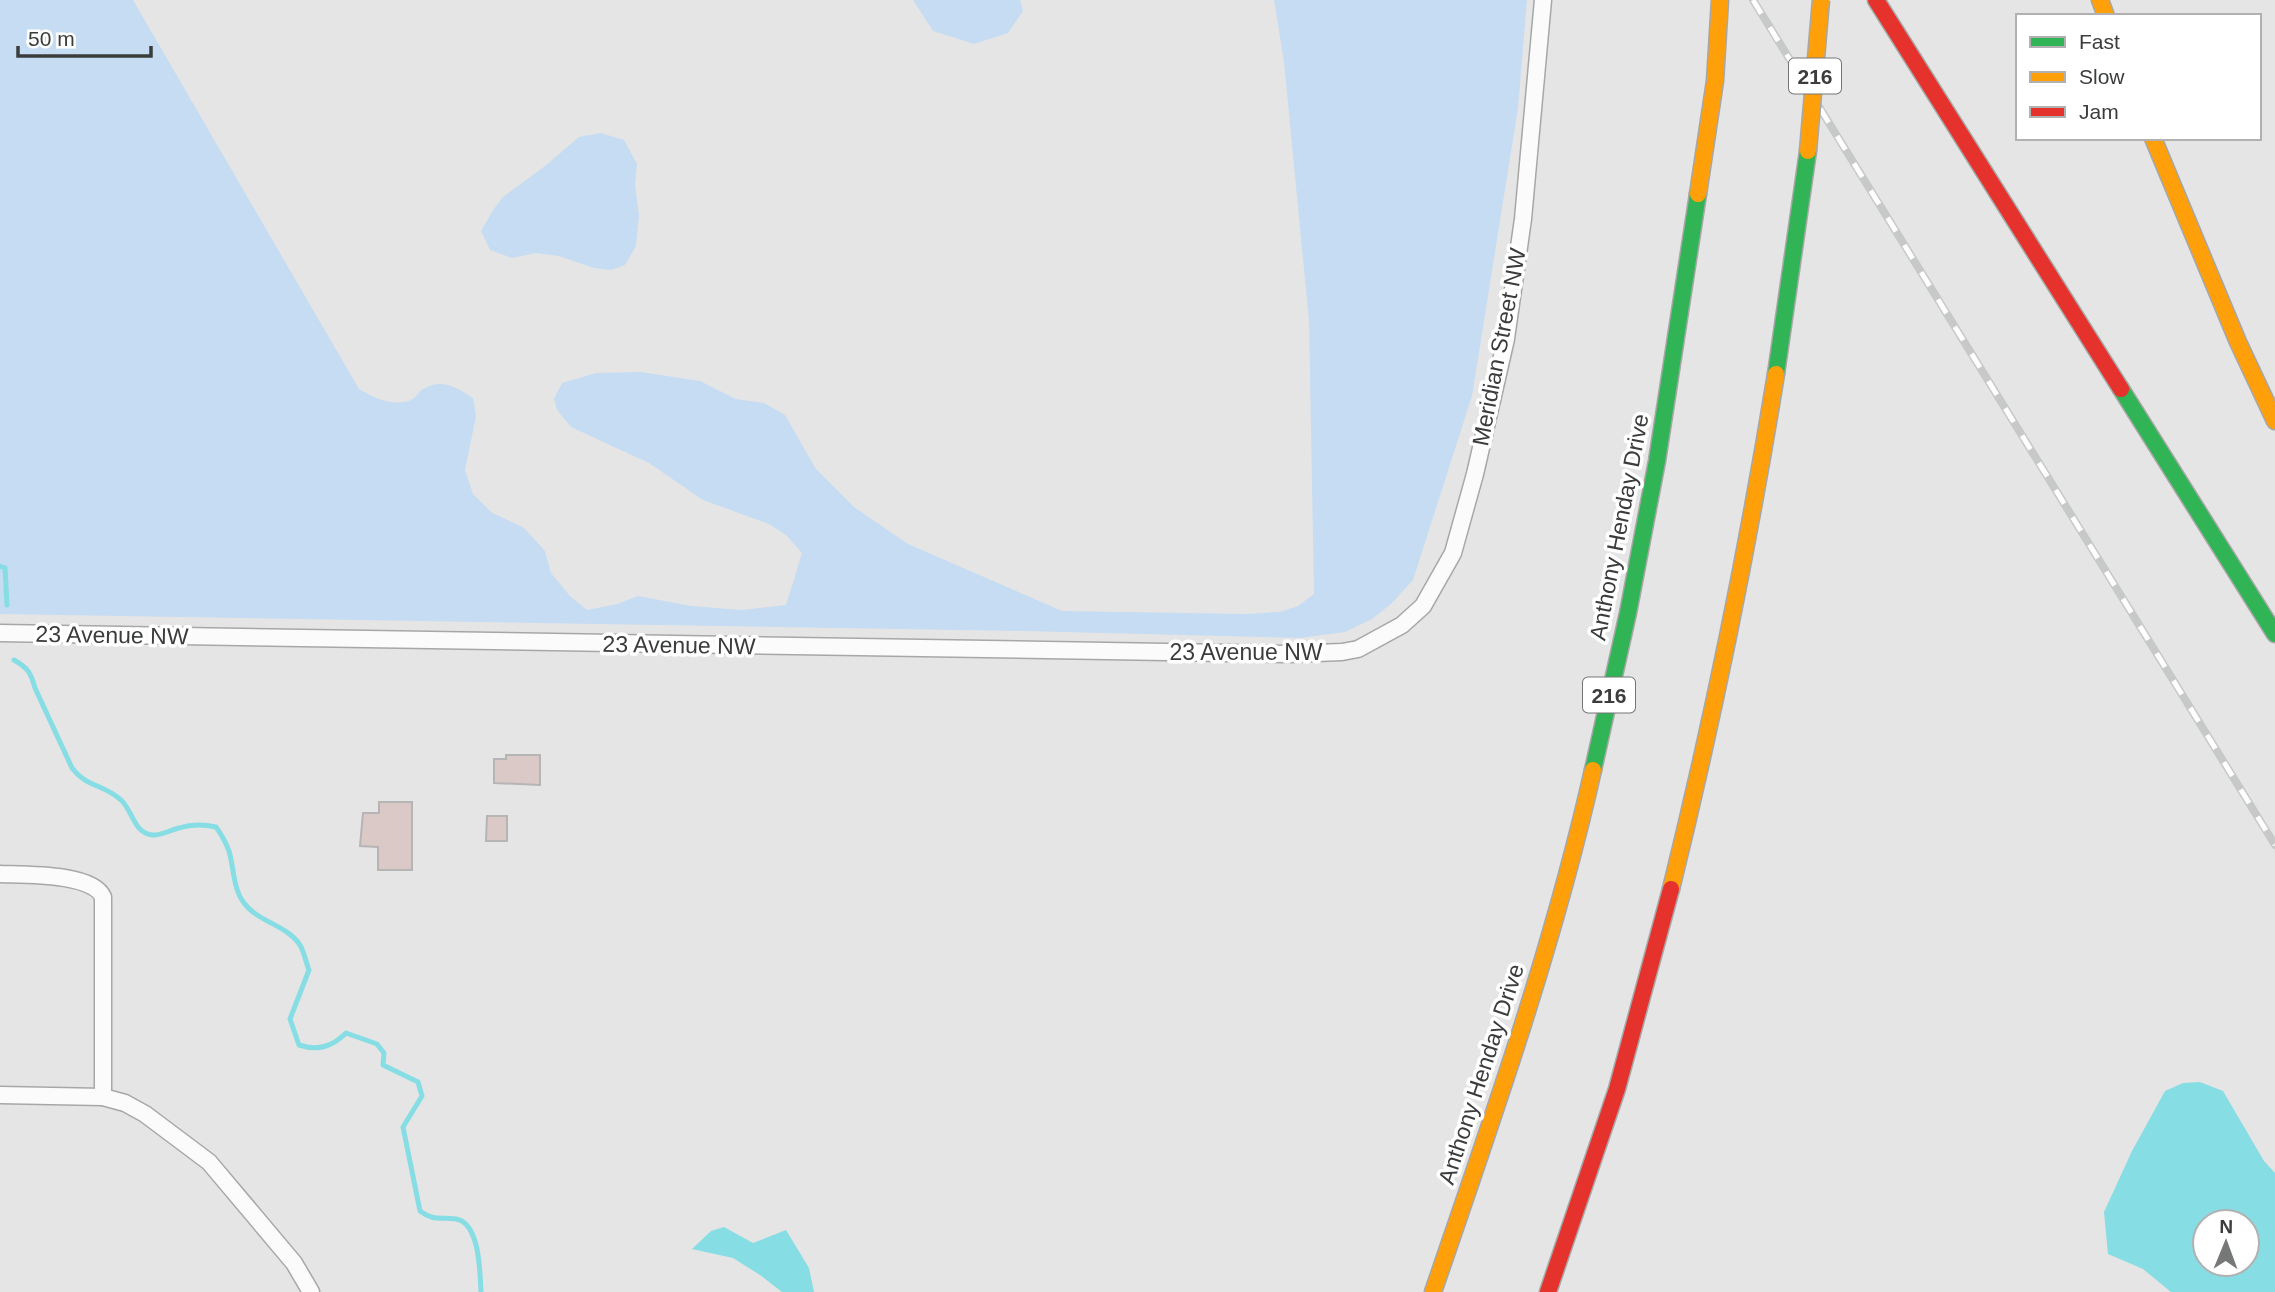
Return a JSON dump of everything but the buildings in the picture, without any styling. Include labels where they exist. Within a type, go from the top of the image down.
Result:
[{"type":"highway","name":"Anthony Henday Drive","points":[[1433,1292],[1536,978],[1592,775],[1628,613],[1657,461],[1715,81],[1720,0]]},
{"type":"highway","name":"216","points":[[1548,1292],[1606,1124],[1658,940],[1717,696],[1789,304],[1808,152],[1821,0]]},
{"type":"highway","points":[[1876,0],[2275,634]]},
{"type":"highway","points":[[2154,140],[2227,316],[2275,421]]},
{"type":"street","name":"Meridian Street NW","points":[[1358,649],[1402,625],[1423,606],[1453,553],[1475,474],[1506,339],[1522,219],[1543,0]]},
{"type":"street","name":"23 Avenue NW","points":[[0,633],[1289,654],[1358,649]]},
{"type":"street","points":[[0,874],[81,881],[95,887],[103,897],[103,1097]]},
{"type":"street","points":[[0,1095],[103,1097],[125,1103],[145,1114],[209,1163],[295,1263],[311,1292]]},
{"type":"shaded area","points":[[0,0],[133,0],[359,389],[390,402],[404,402],[414,398],[421,390],[443,384],[455,387],[473,398],[476,416],[465,470],[473,494],[491,512],[524,528],[545,551],[551,573],[570,596],[587,610],[617,604],[638,596],[691,606],[742,610],[786,605],[802,553],[786,535],[769,524],[703,500],[649,463],[571,427],[557,410],[554,399],[562,383],[596,373],[641,372],[700,381],[736,399],[764,403],[785,415],[816,469],[854,507],[908,544],[1062,611],[1246,614],[1280,612],[1298,606],[1314,594],[1309,321],[1284,62],[1274,0],[1527,0],[1518,108],[1472,396],[1413,580],[1391,604],[1372,619],[1345,632],[1300,638],[0,614]]},
{"type":"shaded area","points":[[913,0],[1020,0],[1023,11],[1008,33],[974,44],[933,31]]},
{"type":"shaded area","points":[[601,133],[624,140],[637,164],[635,185],[639,215],[636,246],[625,265],[611,270],[594,268],[559,256],[536,253],[512,258],[490,250],[481,231],[503,197],[579,137]]},
{"type":"water","points":[[2200,1082],[2223,1091],[2264,1161],[2275,1173],[2275,1292],[2171,1292],[2143,1269],[2108,1254],[2104,1212],[2132,1151],[2165,1091],[2183,1083]]},
{"type":"water","points":[[724,1227],[753,1243],[786,1230],[809,1268],[814,1292],[782,1292],[733,1258],[692,1249],[711,1231]]},
{"type":"waterway","points":[[0,566],[5,568],[7,605]]},
{"type":"waterway","points":[[14,660],[26,668],[30,675],[72,768],[83,779],[121,800],[141,830],[155,835],[188,826],[216,827],[229,851],[236,885],[244,903],[257,915],[288,933],[303,951],[309,970],[290,1019],[299,1045],[324,1047],[346,1033],[377,1044],[384,1053],[383,1065],[418,1082],[422,1096],[403,1127],[420,1211],[433,1217],[456,1219],[470,1229],[477,1250],[481,1292]]},
{"type":"railway","points":[[1753,0],[2275,845]]},
{"type":"traffic: fast","points":[[1776,374],[1808,151]]},
{"type":"traffic: fast","points":[[1593,770],[1628,613],[1657,461],[1698,194]]},
{"type":"traffic: fast","points":[[2121,389],[2275,634]]},
{"type":"traffic: slow","points":[[1698,194],[1715,81],[1720,0]]},
{"type":"traffic: slow","points":[[1808,151],[1821,0]]},
{"type":"traffic: slow","points":[[2100,0],[2105,14]]},
{"type":"traffic: slow","points":[[2154,140],[2238,342],[2275,421]]},
{"type":"traffic: slow","points":[[1671,889],[1729,633],[1776,374]]},
{"type":"traffic: slow","points":[[1433,1292],[1540,968],[1593,770]]},
{"type":"traffic: jam","points":[[1876,0],[2121,389]]},
{"type":"traffic: jam","points":[[1548,1292],[1617,1089],[1671,889]]}]
